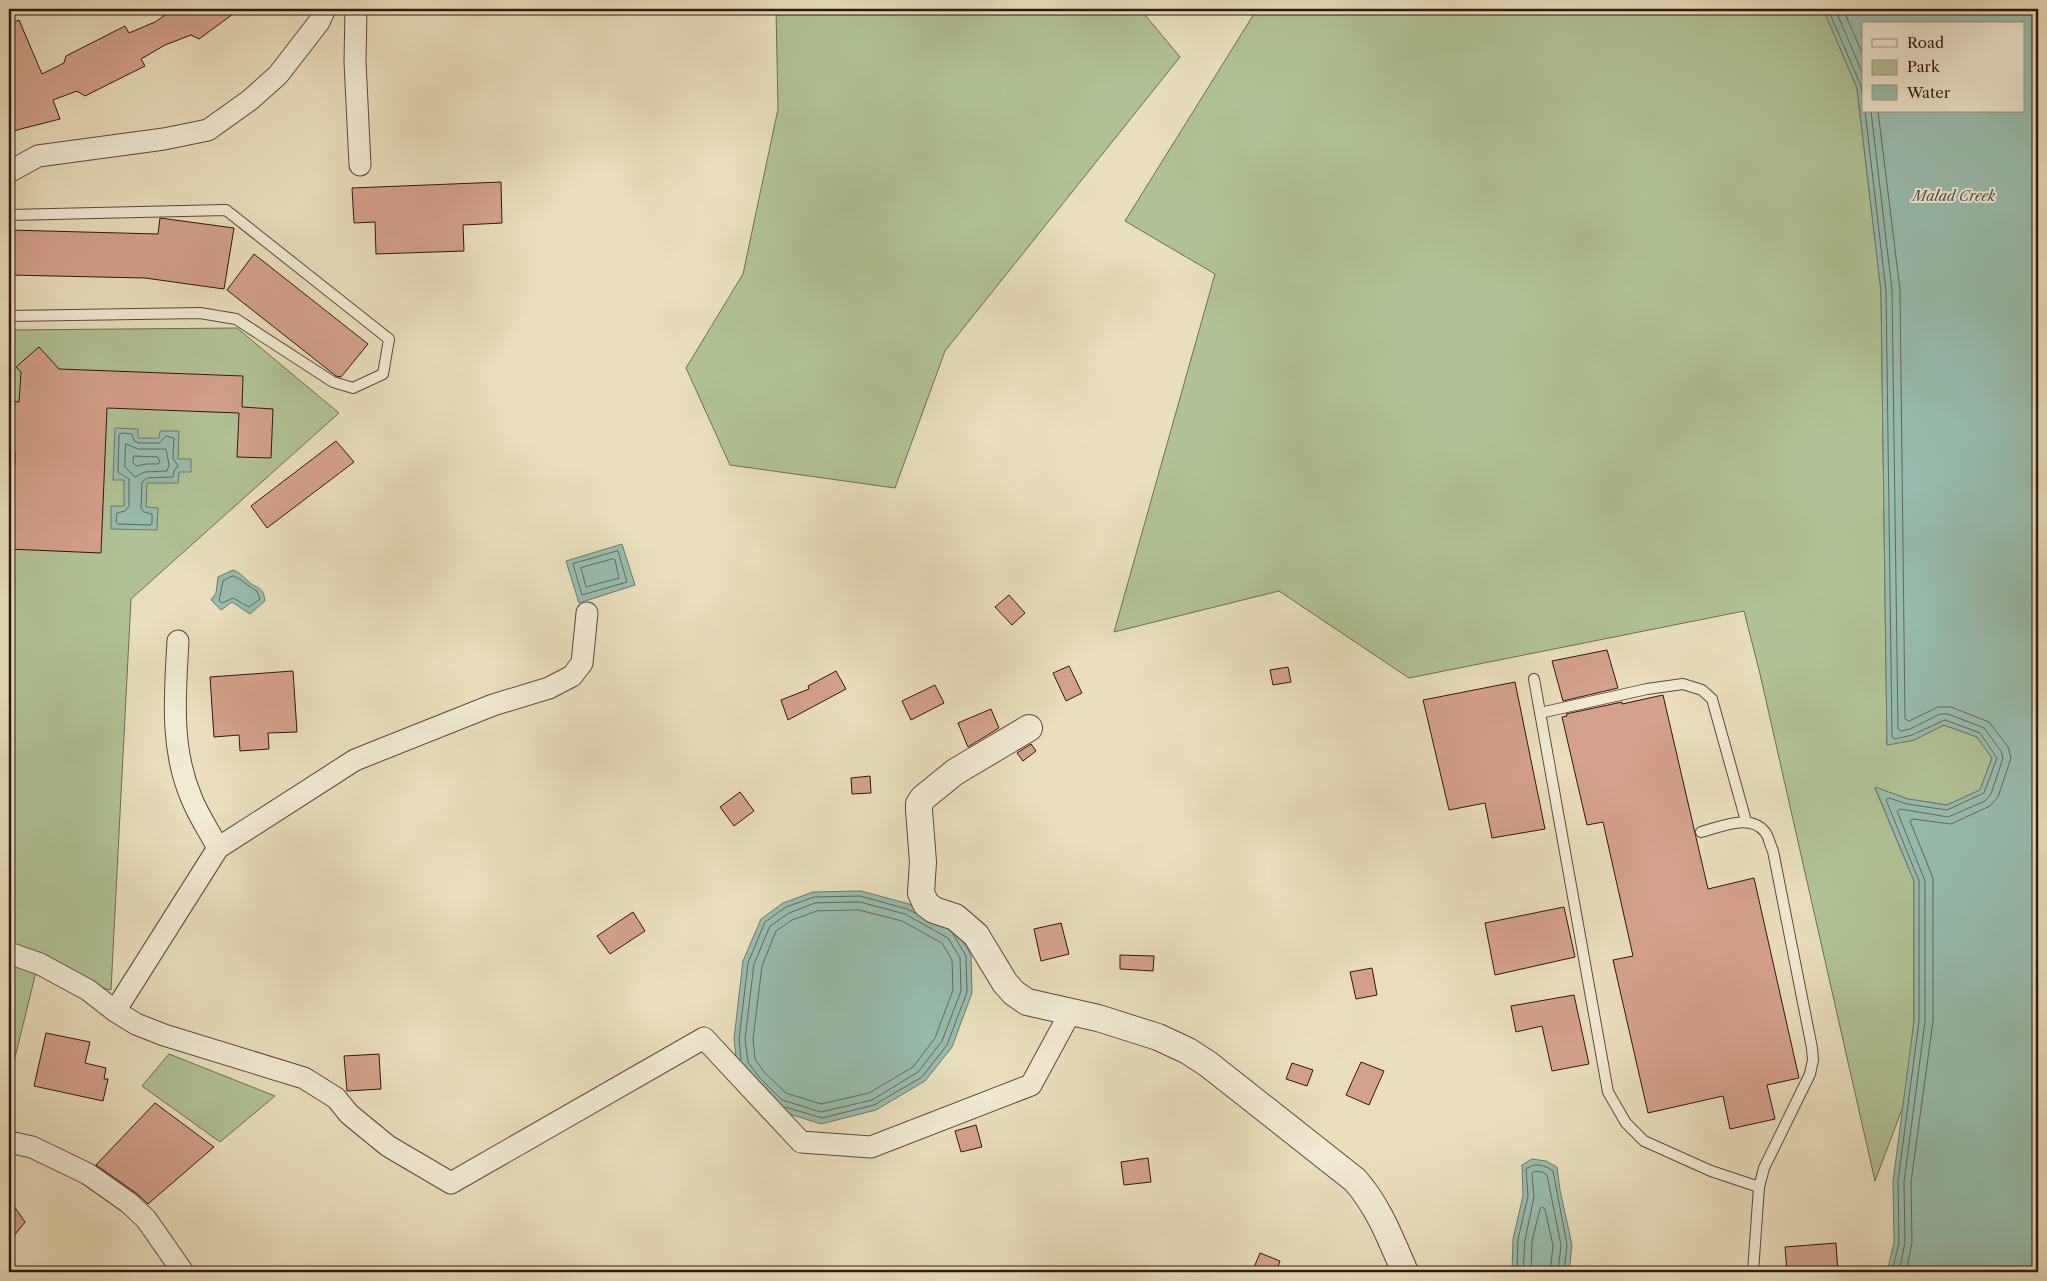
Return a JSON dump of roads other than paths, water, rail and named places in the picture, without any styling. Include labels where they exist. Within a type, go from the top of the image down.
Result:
[{"type":"street","points":[[9,172],[38,156],[164,139],[208,130],[250,100],[278,75],[318,22],[325,9]]},
{"type":"street","points":[[356,9],[355,62],[360,165]]},
{"type":"street","points":[[115,1011],[218,848],[355,760],[494,705],[549,688],[572,676],[582,663],[588,613]]},
{"type":"street","points":[[178,641],[174,709],[178,750],[190,796],[218,848]]},
{"type":"street","points":[[1029,728],[955,772],[923,798],[919,804],[923,862],[922,893],[926,904],[934,910],[954,917],[976,935],[1005,983],[1014,993],[1027,1002],[1098,1018],[1158,1037],[1188,1051],[1208,1064],[1355,1180],[1368,1195],[1379,1213],[1405,1272]]},
{"type":"street","points":[[9,953],[48,968],[88,990],[115,1011],[136,1024],[164,1035],[304,1078],[336,1098],[348,1114],[388,1146],[451,1182],[704,1038],[801,1142],[871,1147],[1030,1084],[1070,1012]]},
{"type":"street","points":[[9,1142],[32,1147],[88,1174],[129,1204],[146,1219],[183,1272]]},
{"type":"lane","points":[[9,215],[226,210],[389,339],[383,374],[353,388],[333,382],[236,318],[200,313],[9,316]]},
{"type":"lane","points":[[1534,679],[1608,1092],[1626,1123],[1644,1141],[1711,1171],[1759,1187]]},
{"type":"lane","points":[[1540,713],[1647,688],[1683,684],[1702,690],[1712,700],[1746,821]]},
{"type":"lane","points":[[1701,832],[1746,821],[1759,826],[1766,833],[1773,851],[1813,1060],[1810,1074],[1764,1168],[1759,1187],[1753,1272]]},
{"type":"water","name":"Malad Creek","points":[[1823,9],[2038,9],[2038,1272],[1887,1272],[1894,1242],[1893,1181],[1914,1021],[1914,881],[1875,787],[1908,799],[1947,805],[1980,790],[1992,758],[1977,737],[1944,725],[1914,740],[1887,745],[1881,291],[1857,88]]},
{"type":"water","points":[[115,428],[138,429],[138,438],[159,438],[160,431],[179,431],[178,459],[191,459],[191,472],[179,472],[178,483],[147,483],[146,507],[158,508],[157,530],[111,529],[111,506],[124,506],[124,480],[113,480]]},
{"type":"water","points":[[622,544],[635,585],[579,603],[566,561]]},
{"type":"water","points":[[233,570],[241,574],[263,592],[265,601],[250,614],[232,602],[221,610],[211,600],[216,593],[218,577]]},
{"type":"water","points":[[861,891],[909,904],[956,929],[971,955],[972,993],[952,1047],[925,1081],[876,1110],[821,1124],[777,1110],[737,1066],[734,1039],[743,961],[761,919],[783,903],[813,892]]},
{"type":"water","points":[[1532,1159],[1546,1161],[1557,1167],[1572,1245],[1569,1272],[1512,1272],[1513,1239],[1523,1196],[1522,1165]]}]
